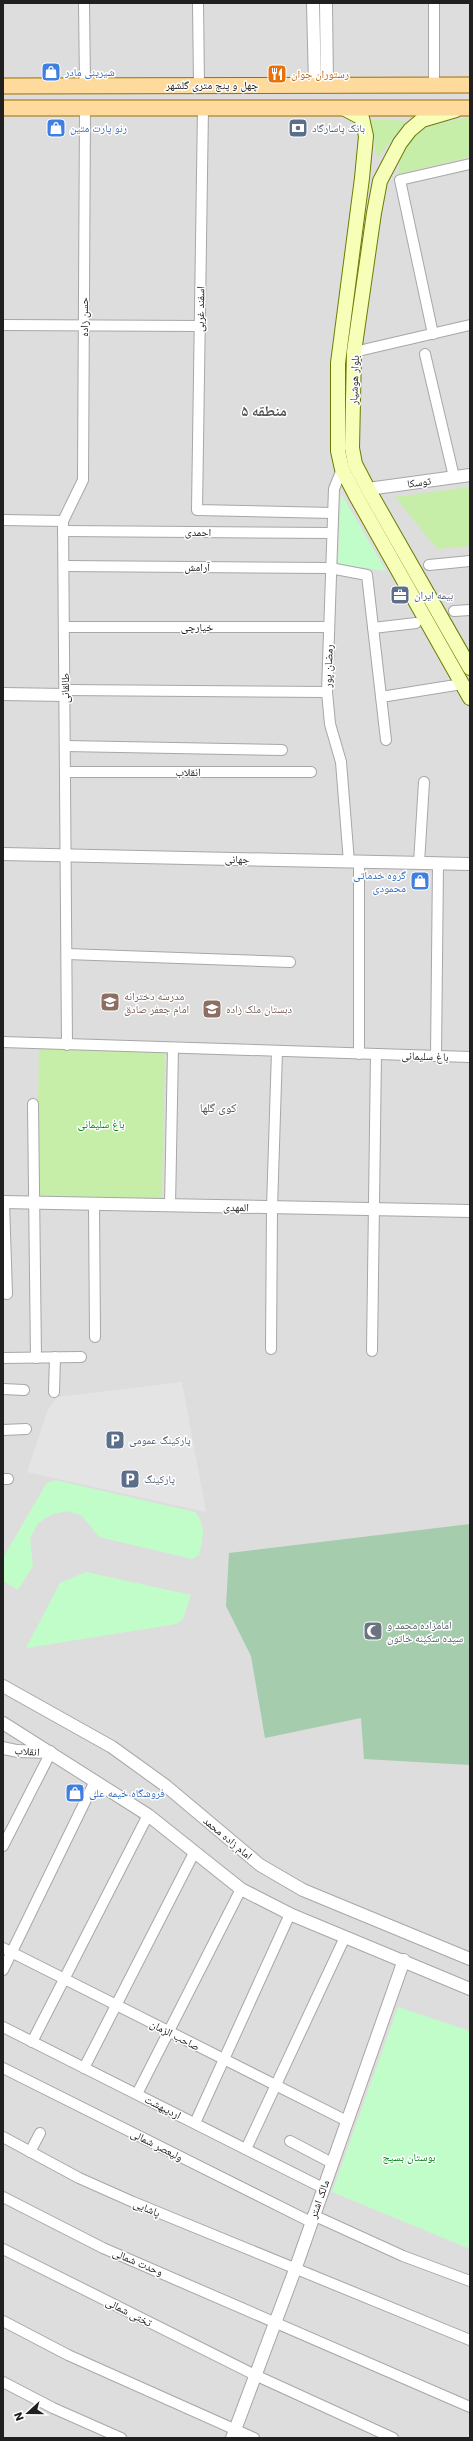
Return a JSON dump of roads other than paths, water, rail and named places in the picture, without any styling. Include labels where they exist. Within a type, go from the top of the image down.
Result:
[{"type":"main road","name":"چهل و پنج متری گلشهر","points":[[3,86],[470,86]]},
{"type":"main road","name":"چهل و پنج متری گلشهر","points":[[3,108],[466,108]]},
{"type":"main road","name":"بلوار هوشیار","points":[[466,108],[422,120],[410,130],[400,143],[380,181],[354,352],[352,448],[355,464],[368,489],[470,668]]},
{"type":"main road","name":"بلوار هوشیار","points":[[345,109],[362,118],[365,129],[362,178],[338,363],[338,451],[342,469],[467,692]]},
{"type":"main road","points":[[362,178],[368,168],[374,165],[379,168],[380,181]]},
{"type":"street","points":[[84,3],[85,85]]},
{"type":"street","points":[[198,3],[199,85]]},
{"type":"street","points":[[313,3],[314,58],[321,85]]},
{"type":"street","points":[[321,85],[327,59],[326,3]]},
{"type":"street","points":[[434,3],[434,85]]},
{"type":"street","points":[[314,58],[318,64],[327,59]]},
{"type":"street","name":"حسن زاده","points":[[63,526],[83,480],[85,108]]},
{"type":"street","name":"اسفند غربی","points":[[203,108],[197,510],[333,513]]},
{"type":"street","points":[[432,334],[400,180],[470,164]]},
{"type":"street","points":[[3,325],[200,326]]},
{"type":"street","points":[[354,352],[470,325]]},
{"type":"street","points":[[424,354],[454,477]]},
{"type":"street","name":"رمضان پور","points":[[342,469],[334,490],[330,568],[328,692],[330,724],[341,762],[354,862],[359,1054]]},
{"type":"street","name":"توسکا","points":[[368,489],[470,475]]},
{"type":"street","name":"احمدی","points":[[3,520],[63,526],[332,533]]},
{"type":"street","name":"طالقانی","points":[[63,526],[68,1045]]},
{"type":"street","points":[[429,565],[470,561]]},
{"type":"street","name":"آرامش","points":[[64,566],[330,568]]},
{"type":"street","points":[[330,568],[367,575],[386,740]]},
{"type":"street","points":[[454,611],[470,610]]},
{"type":"street","points":[[373,628],[416,623]]},
{"type":"street","name":"خیارچی","points":[[64,627],[330,627]]},
{"type":"street","points":[[3,694],[328,692]]},
{"type":"street","points":[[382,697],[467,692]]},
{"type":"street","points":[[65,746],[282,750]]},
{"type":"street","name":"انقلاب","points":[[65,772],[311,772]]},
{"type":"street","points":[[419,863],[424,782]]},
{"type":"street","name":"جهانی","points":[[3,854],[470,864]]},
{"type":"street","points":[[436,1056],[438,864]]},
{"type":"street","points":[[67,954],[290,962]]},
{"type":"street","name":"باغ سلیمانی","points":[[3,1042],[470,1057]]},
{"type":"street","points":[[170,1206],[173,1048]]},
{"type":"street","points":[[272,1349],[272,1208],[277,1051]]},
{"type":"street","points":[[372,1351],[376,1054]]},
{"type":"street","points":[[33,1104],[36,1358]]},
{"type":"street","points":[[4,1202],[8,1294]]},
{"type":"street","name":"المهدی","points":[[4,1202],[470,1211]]},
{"type":"street","points":[[94,1204],[95,1337]]},
{"type":"street","points":[[54,1392],[55,1357]]},
{"type":"street","points":[[3,1358],[81,1357]]},
{"type":"street","points":[[3,1390],[24,1390]]},
{"type":"street","points":[[3,1430],[26,1430]]},
{"type":"street","name":"امام زاده محمد","points":[[3,1686],[112,1747],[166,1786],[260,1865],[297,1887],[470,1960]]},
{"type":"street","points":[[3,1723],[51,1752],[148,1816],[241,1889],[290,1914],[470,1988]]},
{"type":"street","name":"انقلاب","points":[[3,1748],[17,1751],[51,1752]]},
{"type":"street","points":[[3,1846],[51,1752]]},
{"type":"street","points":[[3,1970],[7,1950],[95,1781]]},
{"type":"street","points":[[32,2042],[148,1816]]},
{"type":"street","points":[[84,2068],[194,1853]]},
{"type":"street","points":[[137,2094],[170,2032],[241,1889]]},
{"type":"street","points":[[195,2123],[290,1914]]},
{"type":"street","points":[[246,2149],[277,2086],[345,1937]]},
{"type":"street","name":"صاحب الزمان","points":[[7,1950],[347,2121]]},
{"type":"street","name":"مالک اشتر","points":[[233,2434],[296,2267],[404,1960]]},
{"type":"street","name":"اردیبهشت","points":[[3,2027],[323,2188]]},
{"type":"street","name":"ولیعصر شمالی","points":[[3,2068],[312,2218],[403,2256],[470,2281]]},
{"type":"street","points":[[30,2152],[40,2133]]},
{"type":"street","name":"پاشایی","points":[[3,2137],[79,2178],[133,2202],[296,2267],[470,2340]]},
{"type":"street","points":[[290,2141],[332,2163]]},
{"type":"street","name":"وحدت شمالی","points":[[3,2197],[103,2248],[470,2407]]},
{"type":"street","name":"تختی شمالی","points":[[3,2249],[255,2375],[393,2438]]},
{"type":"street","points":[[3,2321],[68,2355],[233,2434],[254,2438]]},
{"type":"street","points":[[3,2382],[53,2408],[121,2438]]},
{"type":"place","name":"شیرینی مادر","points":[[51,72]]},
{"type":"place","name":"رستوران جوان","points":[[277,74]]},
{"type":"place","name":"رنو پارت متین","points":[[56,128]]},
{"type":"place","name":"بانک پاسارگاد","points":[[298,128]]},
{"type":"place","name":"بیمه ایران","points":[[400,595]]},
{"type":"place","name":"گروه خدماتی محمودی","points":[[420,881]]},
{"type":"place","name":"مدرسه دخترانه امام جعفر صادق","points":[[110,1002]]},
{"type":"place","name":"دبستان ملک زاده","points":[[212,1009]]},
{"type":"place","name":"پارکینگ عمومی","points":[[115,1440]]},
{"type":"place","name":"پارکینگ","points":[[130,1479]]},
{"type":"place","name":"امامزاده محمد و سیده سکینه خاتون","points":[[373,1631]]},
{"type":"place","name":"فروشگاه خیمه علی","points":[[75,1793]]},
{"type":"district","name":"منطقه ۵","points":[[264,411]]},
{"type":"district","name":"کوی گلها","points":[[218,1108]]},
{"type":"park label","name":"بوستان بسیج","points":[[409,2157]]}]
